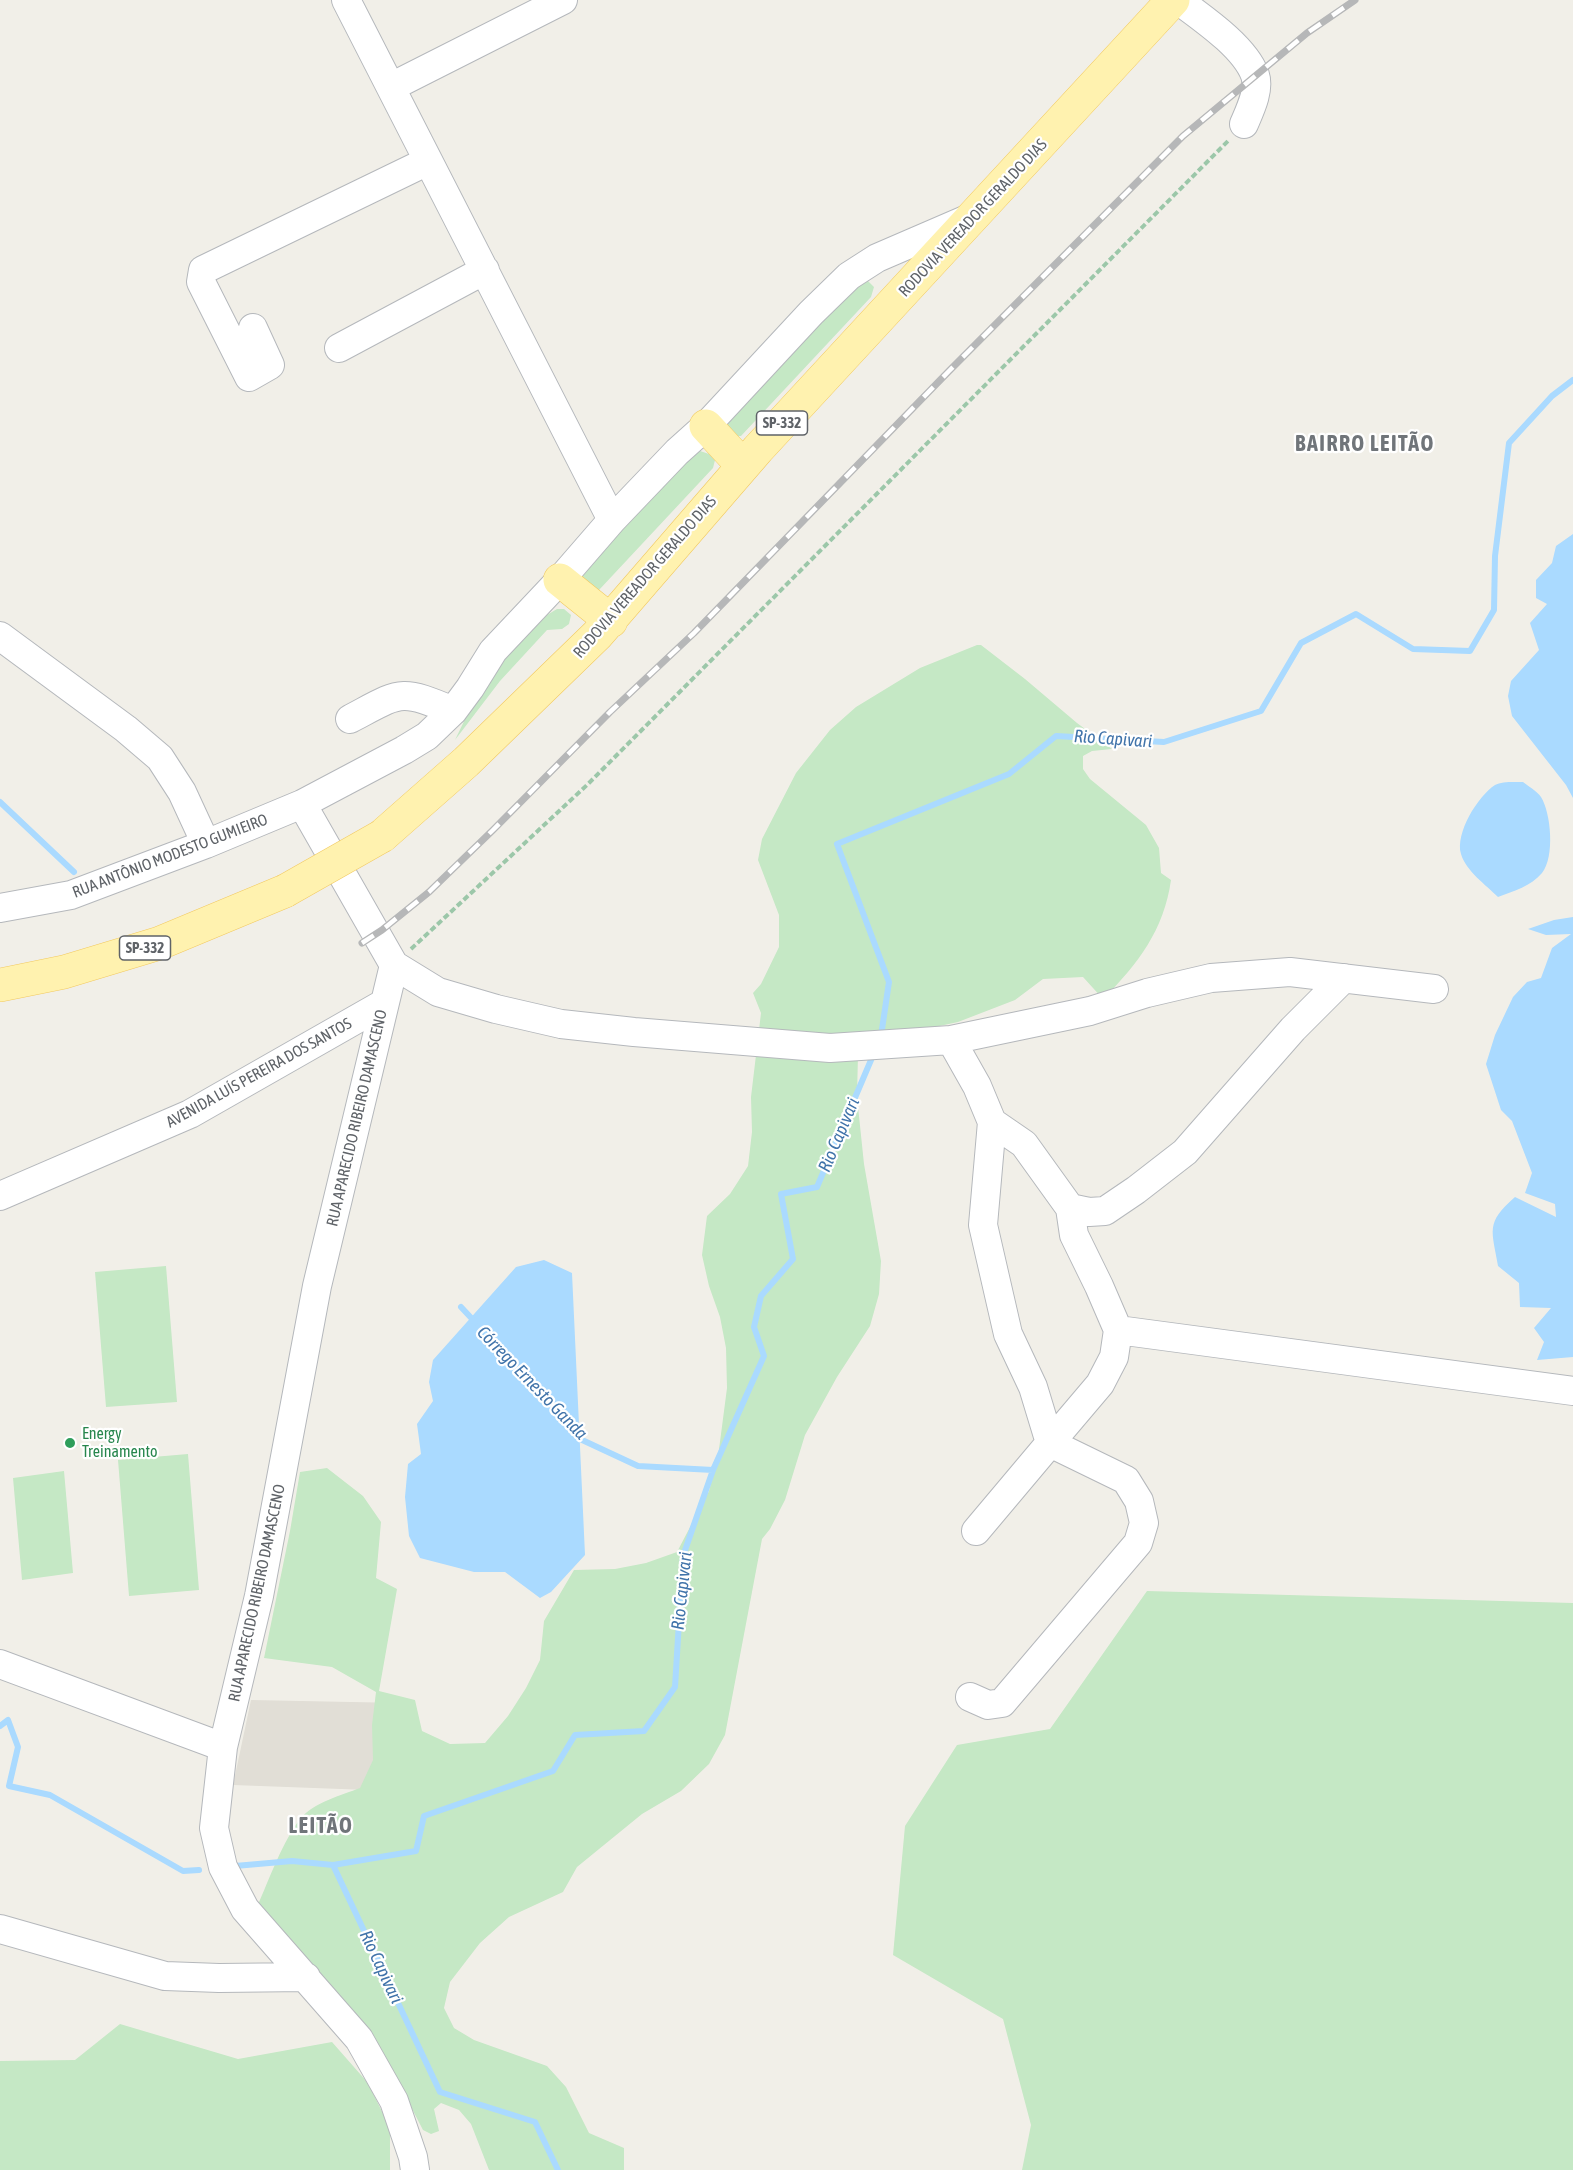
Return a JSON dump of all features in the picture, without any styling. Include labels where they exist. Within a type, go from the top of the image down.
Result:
[{"type":"main road","name":"RODOVIA VEREADOR GERALDO DIAS","points":[[0,985],[64,972],[160,943],[285,891],[382,836],[466,762],[611,621],[743,466],[975,216],[1164,4]]},
{"type":"main road","points":[[705,426],[743,466]]},
{"type":"main road","points":[[560,580],[611,621]]},
{"type":"street","points":[[346,0],[612,520]]},
{"type":"street","points":[[391,87],[563,0]]},
{"type":"street","points":[[1164,4],[1219,31],[1242,55],[1256,76],[1254,99],[1244,124]]},
{"type":"street","points":[[253,328],[270,365],[249,377],[201,282],[203,270],[428,160]]},
{"type":"street","name":"RUA ANTÔNIO MODESTO GUMIEIRO","points":[[0,908],[70,895],[206,844],[302,804],[426,736],[453,711],[493,651],[560,580],[612,520],[849,276],[878,258],[975,216]]},
{"type":"street","points":[[339,348],[485,270]]},
{"type":"street","points":[[0,636],[126,729],[160,758],[182,792],[206,844]]},
{"type":"street","points":[[350,719],[394,696],[410,694],[453,711]]},
{"type":"street","points":[[302,804],[390,960],[438,992],[496,1009],[561,1024],[830,1048],[951,1040],[1090,1011],[1147,993],[1211,978],[1290,972],[1434,989]]},
{"type":"street","name":"RUA APARECIDO RIBEIRO DAMASCENO","points":[[390,960],[383,1004],[317,1286],[259,1596],[223,1747],[214,1828],[223,1867],[244,1909],[359,2039],[394,2101],[413,2157],[415,2170]]},
{"type":"street","points":[[1070,1208],[1089,1212],[1105,1211],[1185,1152],[1293,1029],[1344,978]]},
{"type":"street","name":"AVENIDA LUÍS PEREIRA DOS SANTOS","points":[[0,1196],[190,1114],[383,1004]]},
{"type":"street","points":[[951,1040],[977,1086],[992,1122],[983,1225],[1008,1334],[1033,1387],[1050,1443],[1126,1480],[1139,1501],[1144,1523],[1138,1543],[1002,1703],[988,1705],[970,1697]]},
{"type":"street","points":[[976,1531],[1100,1384],[1114,1357],[1118,1330],[1074,1235],[1070,1208],[1024,1144],[992,1122]]},
{"type":"street","points":[[1118,1330],[1573,1391]]},
{"type":"street","points":[[0,1664],[223,1747]]},
{"type":"street","points":[[0,1929],[165,1976],[306,1977]]},
{"type":"path","points":[[390,960],[595,777],[1244,124]]},
{"type":"shaded area","points":[[251,1700],[402,1703],[395,1791],[233,1785]]},
{"type":"green space","points":[[858,281],[868,281],[874,287],[871,297],[741,436],[729,437],[724,419]]},
{"type":"green space","points":[[700,451],[709,454],[715,460],[713,468],[599,590],[586,591],[579,582],[589,563],[694,454]]},
{"type":"green space","points":[[557,609],[564,609],[571,615],[569,624],[562,629],[547,630],[500,681],[455,740],[485,678],[547,615]]},
{"type":"green space","points":[[981,645],[1112,749],[1092,751],[1083,756],[1083,769],[1090,779],[1146,825],[1159,848],[1161,873],[1171,880],[1168,898],[1156,930],[1138,959],[1103,999],[1083,977],[1043,979],[1015,1000],[958,1022],[870,1041],[858,1054],[857,1097],[864,1164],[881,1261],[879,1294],[870,1326],[837,1377],[805,1435],[785,1500],[770,1529],[762,1539],[725,1735],[709,1764],[681,1791],[642,1814],[577,1867],[563,1892],[509,1917],[480,1943],[450,1982],[444,2008],[454,2028],[474,2040],[547,2066],[566,2087],[589,2133],[624,2148],[624,2170],[489,2170],[471,2124],[459,2110],[441,2103],[434,2109],[439,2131],[431,2134],[423,2130],[379,2045],[321,1984],[257,1907],[282,1849],[301,1818],[320,1804],[360,1788],[373,1760],[372,1725],[376,1692],[332,1667],[264,1658],[300,1472],[327,1468],[363,1496],[381,1522],[376,1578],[397,1589],[379,1691],[415,1700],[422,1731],[450,1744],[485,1743],[508,1716],[540,1660],[544,1621],[574,1570],[615,1569],[646,1563],[677,1552],[709,1491],[718,1457],[727,1388],[726,1348],[720,1317],[709,1286],[702,1255],[707,1216],[730,1194],[748,1166],[752,1132],[751,1097],[761,1013],[753,993],[761,984],[779,947],[779,915],[758,860],[762,839],[796,773],[830,730],[856,707],[920,668]]},
{"type":"green space","points":[[166,1266],[177,1402],[106,1407],[95,1272]]},
{"type":"green space","points":[[188,1454],[199,1590],[129,1596],[118,1460]]},
{"type":"green space","points":[[64,1471],[73,1573],[22,1580],[13,1478]]},
{"type":"green space","points":[[1147,1591],[1573,1603],[1573,2170],[1022,2170],[1031,2125],[1003,2019],[893,1955],[905,1826],[957,1745],[1050,1729]]},
{"type":"green space","points":[[120,2024],[238,2059],[332,2042],[368,2083],[390,2128],[390,2170],[0,2170],[0,2061],[75,2060]]},
{"type":"water","points":[[1573,534],[1573,798],[1566,785],[1512,716],[1508,696],[1511,681],[1539,650],[1530,623],[1547,604],[1536,598],[1536,580],[1552,563],[1556,546]]},
{"type":"water","points":[[1523,782],[1539,795],[1544,804],[1549,824],[1549,857],[1538,878],[1522,888],[1498,897],[1472,872],[1464,860],[1461,854],[1461,836],[1469,816],[1488,790],[1501,783]]},
{"type":"water","points":[[1573,917],[1573,1357],[1537,1360],[1544,1342],[1534,1328],[1551,1308],[1520,1307],[1519,1283],[1498,1266],[1493,1228],[1499,1214],[1515,1197],[1556,1217],[1555,1204],[1525,1193],[1532,1173],[1512,1121],[1501,1110],[1486,1064],[1495,1035],[1513,997],[1527,982],[1541,978],[1552,948],[1571,934],[1546,935],[1528,929],[1554,920]]},
{"type":"water","points":[[544,1260],[572,1273],[585,1555],[551,1592],[540,1598],[505,1572],[474,1572],[420,1558],[409,1536],[405,1497],[408,1464],[421,1454],[417,1424],[433,1401],[429,1382],[433,1360],[516,1267]]},
{"type":"waterway","name":"Rio Capivari","points":[[881,1036],[889,982],[837,844],[1009,774],[1056,736],[1164,742],[1261,711],[1301,643],[1356,614],[1413,649],[1470,651],[1494,610],[1495,556],[1509,443],[1552,396],[1573,380]]},
{"type":"waterway","name":"Córrego Ernesto Ganda","points":[[0,802],[74,872]]},
{"type":"waterway","name":"Rio Capivari","points":[[558,2170],[535,2122],[440,2092],[333,1865],[416,1851],[424,1816],[553,1771],[575,1735],[644,1731],[675,1687],[683,1556],[713,1470],[764,1356],[754,1327],[761,1296],[793,1259],[781,1194],[817,1187],[874,1053]]},
{"type":"waterway","name":"Córrego Ernesto Ganda","points":[[461,1307],[475,1322]]},
{"type":"waterway","name":"Córrego Ernesto Ganda","points":[[576,1435],[638,1466],[713,1470]]},
{"type":"waterway","points":[[0,1726],[8,1720],[18,1747],[9,1786],[50,1795],[183,1871],[199,1870]]},
{"type":"waterway","points":[[235,1866],[292,1861],[333,1865]]},
{"type":"railway","points":[[362,943],[429,892],[610,712],[694,633],[949,371],[1183,136],[1307,33],[1355,0]]},
{"type":"place","name":"Energy Treinamento","points":[[70,1443]]},
{"type":"district","name":"BAIRRO LEITÃO","points":[[1365,444]]},
{"type":"district","name":"LEITÃO","points":[[321,1826]]}]
